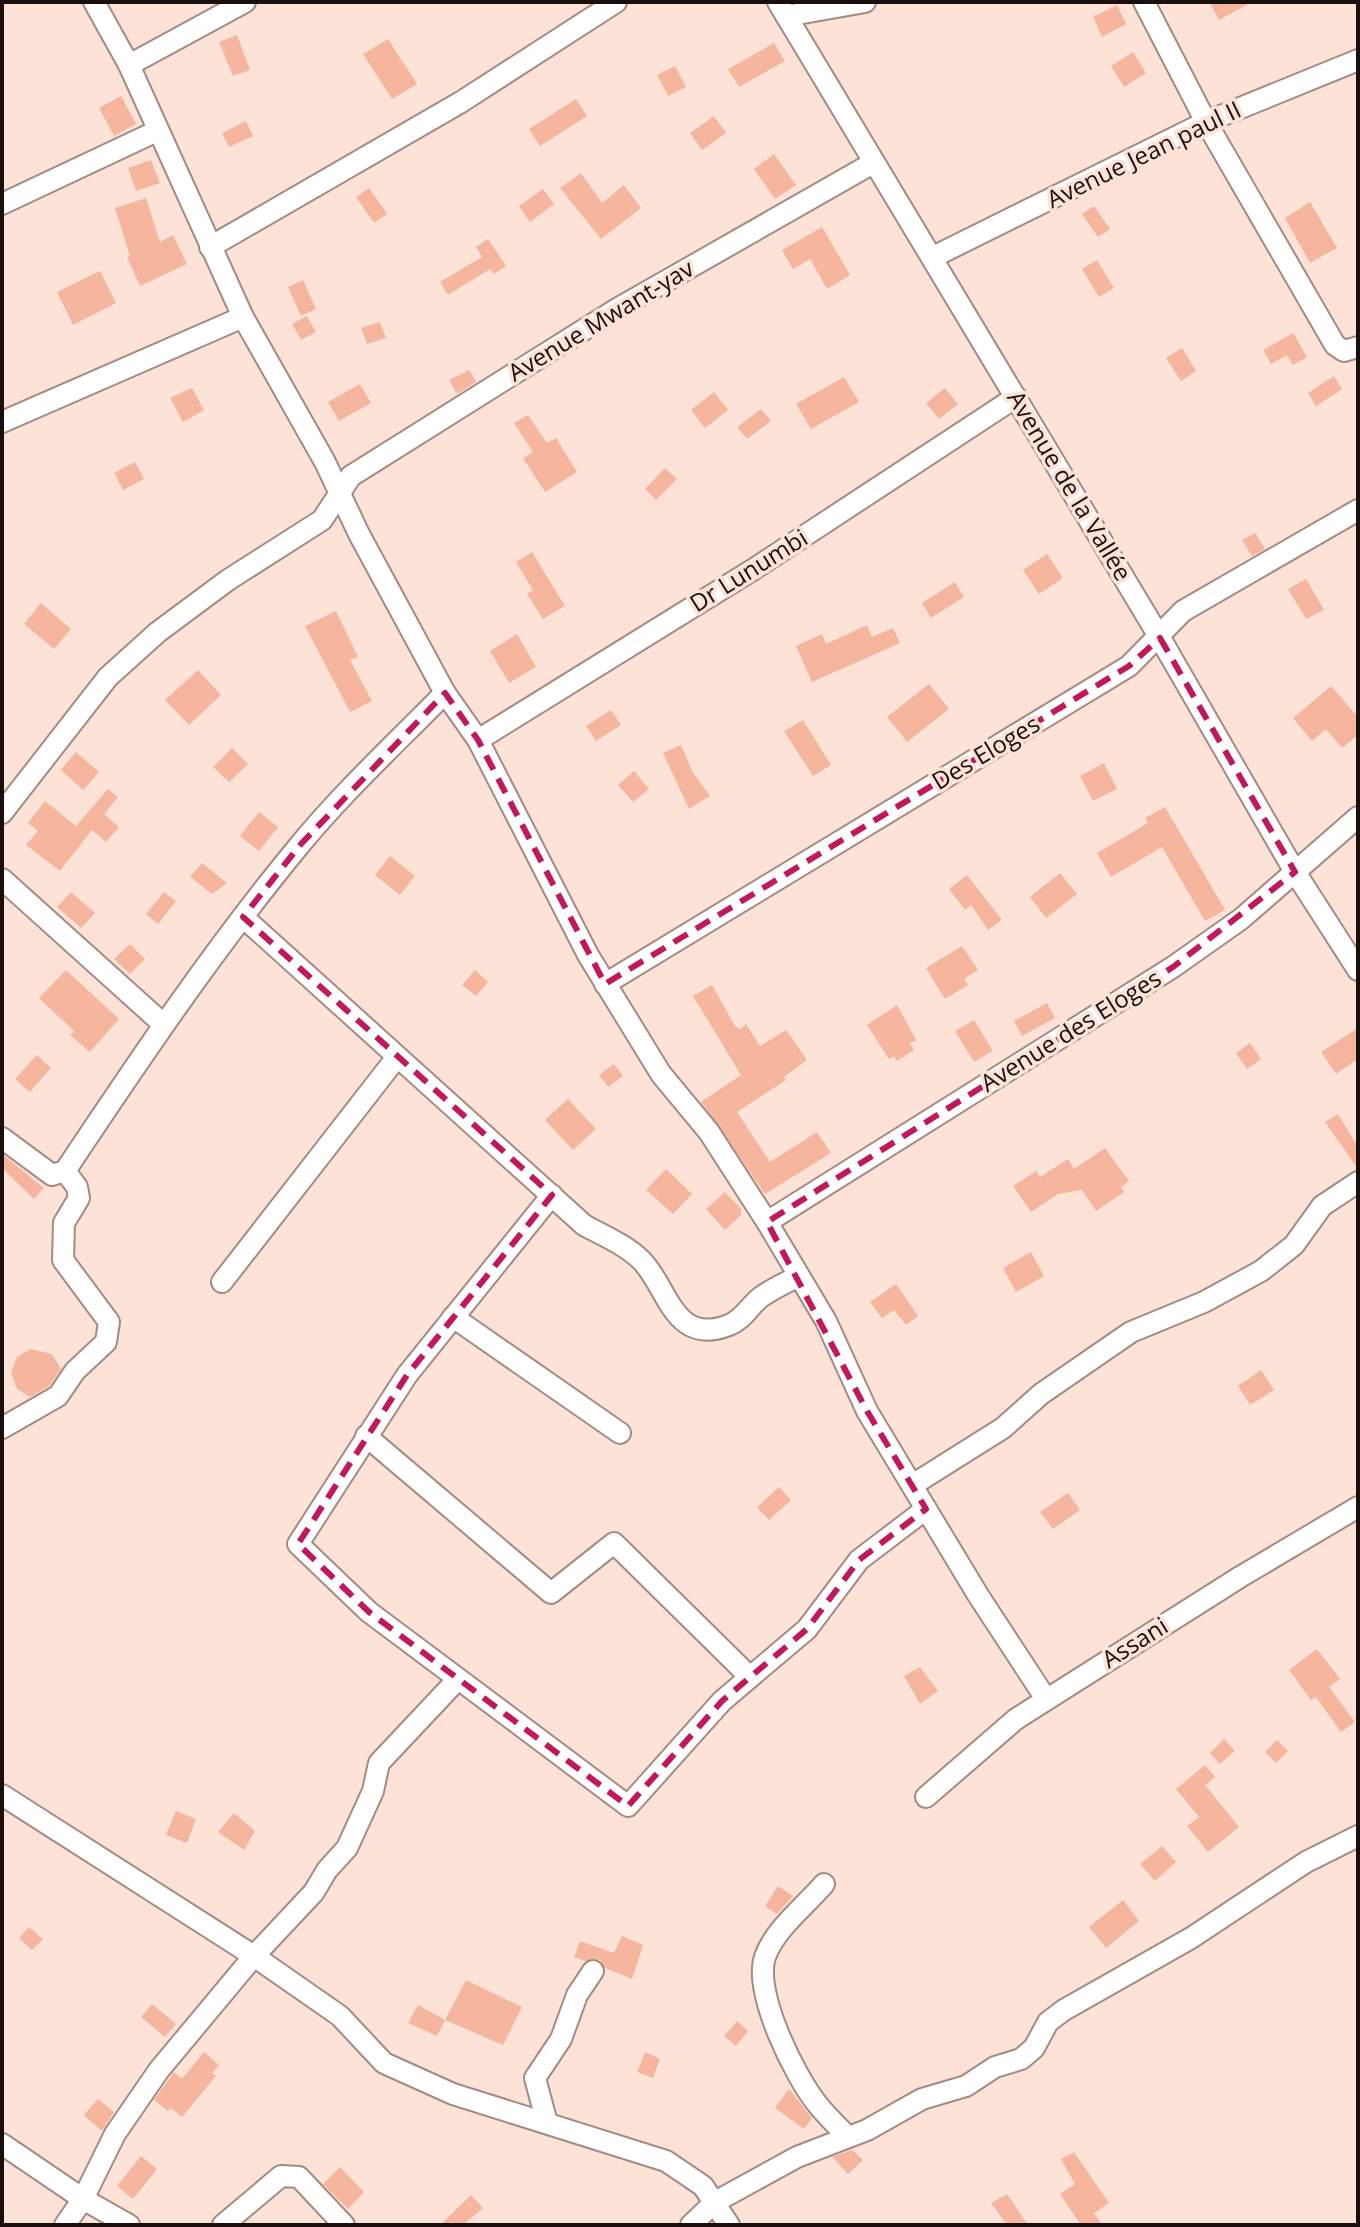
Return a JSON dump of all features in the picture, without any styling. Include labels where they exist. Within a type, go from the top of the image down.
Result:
[{"type":"street","points":[[94,2],[129,65],[243,317],[341,493],[445,693],[478,740],[605,984],[661,1074],[709,1132],[767,1222],[826,1321],[867,1411],[1046,1699]]},
{"type":"street","points":[[129,65],[245,2]]},
{"type":"street","points":[[210,247],[461,102],[616,2]]},
{"type":"street","points":[[782,9],[865,2]]},
{"type":"street","points":[[1144,2],[1206,122],[1335,345],[1344,351],[1358,347]]},
{"type":"street","name":"Avenue de la Vallée","points":[[782,9],[1160,638],[1295,872],[1358,970]]},
{"type":"street","name":"Avenue Jean paul II","points":[[933,257],[1206,122],[1358,60]]},
{"type":"street","points":[[2,204],[157,131]]},
{"type":"street","name":"Avenue Mwant-yav","points":[[2,813],[108,677],[158,632],[228,580],[322,520],[351,476],[617,309],[873,163]]},
{"type":"street","points":[[2,422],[243,317]]},
{"type":"street","name":"Dr Lunumbi","points":[[478,740],[754,569],[1016,397]]},
{"type":"street","name":"Des Eloges","points":[[605,984],[1129,666],[1160,638],[1183,611],[1358,510]]},
{"type":"street","points":[[2,1138],[52,1175],[65,1171],[163,1024],[301,844],[445,693]]},
{"type":"street","name":"Avenue des Eloges","points":[[767,1222],[1173,967],[1241,919],[1358,817]]},
{"type":"street","points":[[2,879],[163,1024]]},
{"type":"street","points":[[243,917],[584,1225],[640,1258],[655,1276],[670,1310],[686,1322],[707,1329],[732,1323],[760,1298],[798,1276]]},
{"type":"street","points":[[222,1282],[397,1057]]},
{"type":"street","points":[[2,1428],[58,1396],[75,1371],[106,1342],[109,1322],[63,1260],[64,1223],[79,1198],[77,1187],[65,1171]]},
{"type":"street","points":[[914,1484],[1003,1428],[1041,1394],[1131,1332],[1204,1302],[1261,1271],[1294,1245],[1322,1206],[1358,1182]]},
{"type":"street","points":[[552,1195],[407,1375],[298,1544],[369,1612],[628,1806],[722,1701],[807,1629],[859,1560],[926,1509]]},
{"type":"street","points":[[453,1317],[620,1433]]},
{"type":"street","points":[[366,1436],[551,1593],[614,1543],[750,1677]]},
{"type":"street","name":"Assani","points":[[926,1797],[1016,1719],[1358,1507]]},
{"type":"street","points":[[65,2225],[83,2199],[115,2134],[159,2070],[254,1956],[314,1892],[327,1870],[347,1848],[373,1791],[379,1763],[458,1679]]},
{"type":"street","points":[[2,1795],[254,1956],[340,2016],[384,2063],[427,2085],[666,2161],[703,2186],[729,2225]]},
{"type":"street","points":[[691,2225],[715,2202],[797,2157],[848,2137],[922,2099],[966,2086],[995,2067],[1021,2059],[1034,2048],[1048,2022],[1064,2010],[1191,1938],[1306,1862],[1358,1836]]},
{"type":"street","points":[[824,1884],[773,1943],[765,1957],[763,1975],[768,2005],[787,2051],[816,2103],[848,2137]]},
{"type":"street","points":[[547,2123],[535,2078],[561,2039],[577,1995],[593,1971]]},
{"type":"street","points":[[2,2144],[83,2199],[129,2225]]},
{"type":"street","points":[[223,2225],[281,2176],[290,2174],[299,2177],[344,2225]]},
{"type":"highlighted area","points":[[1160,638],[1295,872],[1173,967],[767,1222],[867,1411],[926,1509],[859,1560],[807,1629],[722,1701],[628,1806],[369,1612],[298,1544],[407,1375],[552,1195],[243,917],[301,844],[445,693],[478,740],[605,984],[1129,666]]},
{"type":"building","points":[[1209,2],[1252,2],[1219,20]]},
{"type":"building","points":[[1117,5],[1126,24],[1102,37],[1093,17]]},
{"type":"building","points":[[237,35],[250,70],[233,76],[219,42]]},
{"type":"building","points":[[388,39],[417,84],[392,99],[363,54]]},
{"type":"building","points":[[774,43],[785,61],[739,87],[728,69]]},
{"type":"building","points":[[1133,52],[1146,73],[1124,87],[1111,66]]},
{"type":"building","points":[[675,66],[686,87],[668,96],[657,75]]},
{"type":"building","points":[[121,96],[136,124],[114,136],[99,108]]},
{"type":"building","points":[[576,99],[587,116],[540,146],[529,129]]},
{"type":"building","points":[[714,116],[726,133],[702,150],[690,133]]},
{"type":"building","points":[[246,121],[253,136],[229,147],[222,133]]},
{"type":"building","points":[[774,154],[796,185],[775,199],[754,169]]},
{"type":"building","points":[[151,160],[160,183],[136,191],[128,168]]},
{"type":"building","points":[[581,173],[602,203],[624,185],[641,208],[601,239],[560,188]]},
{"type":"building","points":[[369,188],[387,214],[374,223],[356,197]]},
{"type":"building","points":[[543,189],[554,204],[530,222],[519,206]]},
{"type":"building","points":[[146,198],[160,242],[173,235],[187,264],[140,286],[127,257],[130,256],[115,208]]},
{"type":"building","points":[[1310,202],[1337,248],[1310,263],[1285,218]]},
{"type":"building","points":[[1094,206],[1110,229],[1098,237],[1082,214]]},
{"type":"building","points":[[822,227],[850,275],[827,289],[810,259],[793,269],[782,250]]},
{"type":"building","points":[[488,239],[506,266],[494,274],[490,269],[448,295],[440,282],[482,257],[476,247]]},
{"type":"building","points":[[1097,260],[1114,288],[1099,297],[1082,269]]},
{"type":"building","points":[[100,271],[116,303],[73,325],[57,292]]},
{"type":"building","points":[[303,280],[316,309],[301,316],[288,287]]},
{"type":"building","points":[[307,316],[316,332],[301,340],[292,324]]},
{"type":"building","points":[[380,322],[386,338],[367,344],[361,328]]},
{"type":"building","points":[[1293,333],[1307,357],[1293,365],[1287,355],[1271,364],[1263,350]]},
{"type":"building","points":[[1182,348],[1196,371],[1181,381],[1166,358]]},
{"type":"building","points":[[469,370],[476,382],[457,394],[449,380]]},
{"type":"building","points":[[1334,376],[1342,389],[1316,406],[1308,393]]},
{"type":"building","points":[[844,377],[859,402],[811,429],[796,404]]},
{"type":"building","points":[[360,384],[371,403],[339,421],[328,402]]},
{"type":"building","points":[[192,388],[204,410],[183,422],[170,398]]},
{"type":"building","points":[[945,388],[958,404],[939,419],[926,403]]},
{"type":"building","points":[[714,392],[728,410],[705,428],[691,410]]},
{"type":"building","points":[[761,409],[771,421],[747,439],[737,427]]},
{"type":"building","points":[[528,415],[547,443],[556,438],[577,472],[545,492],[523,458],[533,452],[514,423]]},
{"type":"building","points":[[135,462],[144,479],[123,490],[114,473]]},
{"type":"building","points":[[665,468],[677,479],[656,500],[645,489]]},
{"type":"building","points":[[1255,533],[1265,549],[1252,556],[1242,540]]},
{"type":"building","points":[[532,552],[565,606],[543,619],[527,594],[533,590],[516,562]]},
{"type":"building","points":[[1047,554],[1063,578],[1039,594],[1023,570]]},
{"type":"building","points":[[1306,579],[1324,610],[1306,619],[1288,589]]},
{"type":"building","points":[[955,582],[964,597],[931,618],[922,603]]},
{"type":"building","points":[[41,603],[71,629],[54,649],[24,624]]},
{"type":"building","points":[[336,611],[358,657],[350,660],[372,701],[350,712],[305,626]]},
{"type":"building","points":[[867,625],[872,637],[893,628],[900,643],[812,682],[796,646],[822,634],[826,644]]},
{"type":"building","points":[[517,634],[536,667],[509,683],[490,651]]},
{"type":"building","points":[[198,670],[221,695],[189,725],[165,700]]},
{"type":"building","points":[[929,684],[949,709],[907,742],[887,717]]},
{"type":"building","points":[[1331,686],[1358,717],[1358,735],[1342,748],[1326,729],[1312,741],[1293,718]]},
{"type":"building","points":[[611,710],[621,725],[596,741],[586,726]]},
{"type":"building","points":[[803,720],[831,765],[813,776],[784,731]]},
{"type":"building","points":[[681,745],[693,773],[710,796],[689,809],[663,753]]},
{"type":"building","points":[[232,748],[248,764],[229,782],[213,767]]},
{"type":"building","points":[[76,752],[99,772],[83,790],[61,770]]},
{"type":"building","points":[[1104,763],[1117,789],[1093,801],[1080,776]]},
{"type":"building","points":[[634,771],[649,789],[633,802],[618,785]]},
{"type":"building","points":[[108,789],[118,797],[104,814],[119,827],[106,842],[92,830],[60,871],[26,845],[38,831],[28,823],[45,801],[76,826]]},
{"type":"building","points":[[1165,807],[1225,910],[1205,921],[1162,847],[1111,877],[1097,853],[1148,823],[1145,818]]},
{"type":"building","points":[[259,812],[278,827],[259,851],[240,836]]},
{"type":"building","points":[[390,856],[415,876],[400,895],[375,875]]},
{"type":"building","points":[[202,863],[227,883],[212,894],[190,877]]},
{"type":"building","points":[[1060,873],[1077,894],[1046,918],[1030,897]]},
{"type":"building","points":[[967,875],[1002,920],[988,930],[971,905],[965,910],[949,889]]},
{"type":"building","points":[[71,892],[95,913],[81,928],[57,907]]},
{"type":"building","points":[[164,892],[176,901],[158,924],[146,914]]},
{"type":"building","points":[[130,944],[145,959],[130,974],[114,959]]},
{"type":"building","points":[[962,946],[978,970],[964,979],[968,985],[945,999],[926,968]]},
{"type":"building","points":[[66,970],[119,1019],[90,1052],[70,1035],[74,1031],[39,998]]},
{"type":"building","points":[[475,970],[488,982],[476,996],[462,985]]},
{"type":"building","points":[[712,985],[735,1026],[740,1029],[746,1024],[760,1046],[786,1030],[807,1060],[784,1077],[786,1080],[737,1112],[770,1162],[817,1132],[831,1153],[765,1194],[701,1102],[741,1075],[693,996]]},
{"type":"building","points":[[1047,1003],[1055,1018],[1022,1036],[1014,1021]]},
{"type":"building","points":[[897,1005],[916,1040],[910,1044],[914,1050],[897,1061],[894,1056],[889,1059],[867,1025]]},
{"type":"building","points":[[974,1020],[993,1051],[974,1062],[955,1031]]},
{"type":"building","points":[[1358,1028],[1358,1059],[1336,1074],[1321,1052]]},
{"type":"building","points":[[1250,1043],[1261,1059],[1247,1069],[1236,1053]]},
{"type":"building","points":[[37,1055],[51,1068],[30,1092],[15,1079]]},
{"type":"building","points":[[614,1064],[623,1076],[608,1087],[599,1075]]},
{"type":"building","points":[[568,1099],[596,1129],[573,1150],[545,1120]]},
{"type":"building","points":[[1338,1114],[1358,1147],[1358,1169],[1325,1122]]},
{"type":"building","points":[[1105,1148],[1129,1181],[1121,1187],[1124,1192],[1096,1211],[1082,1190],[1058,1194],[1031,1212],[1013,1186],[1036,1171],[1040,1177],[1068,1159],[1074,1169]]},
{"type":"building","points":[[2,1154],[44,1188],[34,1199],[2,1168]]},
{"type":"building","points":[[666,1169],[692,1194],[673,1214],[646,1190]]},
{"type":"building","points":[[725,1192],[741,1209],[741,1215],[725,1230],[706,1209]]},
{"type":"building","points":[[1031,1252],[1044,1276],[1016,1292],[1003,1268]]},
{"type":"building","points":[[896,1284],[918,1316],[906,1325],[894,1310],[882,1318],[870,1302]]},
{"type":"building","points":[[30,1349],[52,1354],[61,1369],[49,1386],[30,1397],[17,1389],[11,1373],[17,1357]]},
{"type":"building","points":[[1261,1370],[1274,1390],[1250,1405],[1238,1386]]},
{"type":"building","points":[[779,1487],[791,1500],[769,1520],[757,1507]]},
{"type":"building","points":[[1068,1493],[1080,1510],[1053,1529],[1040,1512]]},
{"type":"building","points":[[1317,1649],[1340,1679],[1329,1687],[1355,1722],[1341,1732],[1316,1697],[1311,1700],[1289,1670]]},
{"type":"building","points":[[920,1667],[938,1691],[920,1704],[904,1676]]},
{"type":"building","points":[[1224,1739],[1235,1751],[1220,1764],[1210,1753]]},
{"type":"building","points":[[1277,1740],[1288,1751],[1276,1763],[1265,1752]]},
{"type":"building","points":[[1205,1765],[1215,1777],[1205,1785],[1239,1827],[1208,1852],[1187,1826],[1199,1817],[1176,1789]]},
{"type":"building","points":[[176,1811],[196,1819],[187,1843],[166,1835]]},
{"type":"building","points":[[234,1813],[255,1831],[244,1850],[218,1832]]},
{"type":"building","points":[[1162,1846],[1176,1862],[1155,1881],[1140,1864]]},
{"type":"building","points":[[778,1886],[793,1896],[777,1914],[765,1906]]},
{"type":"building","points":[[1123,1900],[1139,1921],[1106,1948],[1089,1927]]},
{"type":"building","points":[[29,1927],[43,1939],[32,1950],[19,1938]]},
{"type":"building","points":[[622,1936],[643,1945],[632,1979],[605,1968],[600,1960],[585,1961],[574,1957],[580,1941],[614,1953]]},
{"type":"building","points":[[466,1980],[522,2007],[503,2045],[445,2020]]},
{"type":"building","points":[[152,2004],[176,2024],[165,2037],[141,2017]]},
{"type":"building","points":[[418,2005],[445,2020],[437,2036],[408,2023]]},
{"type":"building","points":[[737,2021],[748,2031],[736,2046],[724,2036]]},
{"type":"building","points":[[204,2052],[219,2065],[212,2073],[216,2076],[182,2117],[154,2100],[174,2072],[182,2079]]},
{"type":"building","points":[[645,2052],[660,2059],[653,2078],[637,2072]]},
{"type":"building","points":[[789,2089],[812,2118],[804,2129],[775,2108]]},
{"type":"building","points":[[98,2099],[114,2112],[102,2131],[84,2115]]},
{"type":"building","points":[[852,2150],[863,2160],[848,2174],[832,2157]]},
{"type":"building","points":[[1074,2152],[1109,2203],[1094,2213],[1102,2225],[1081,2225],[1060,2194],[1075,2184],[1061,2159]]},
{"type":"building","points":[[141,2156],[157,2169],[133,2199],[117,2186]]},
{"type":"building","points":[[340,2167],[364,2192],[348,2209],[323,2184]]},
{"type":"building","points":[[1007,2194],[1028,2225],[1007,2225],[991,2203]]},
{"type":"building","points":[[471,2195],[483,2208],[463,2225],[440,2225]]}]
